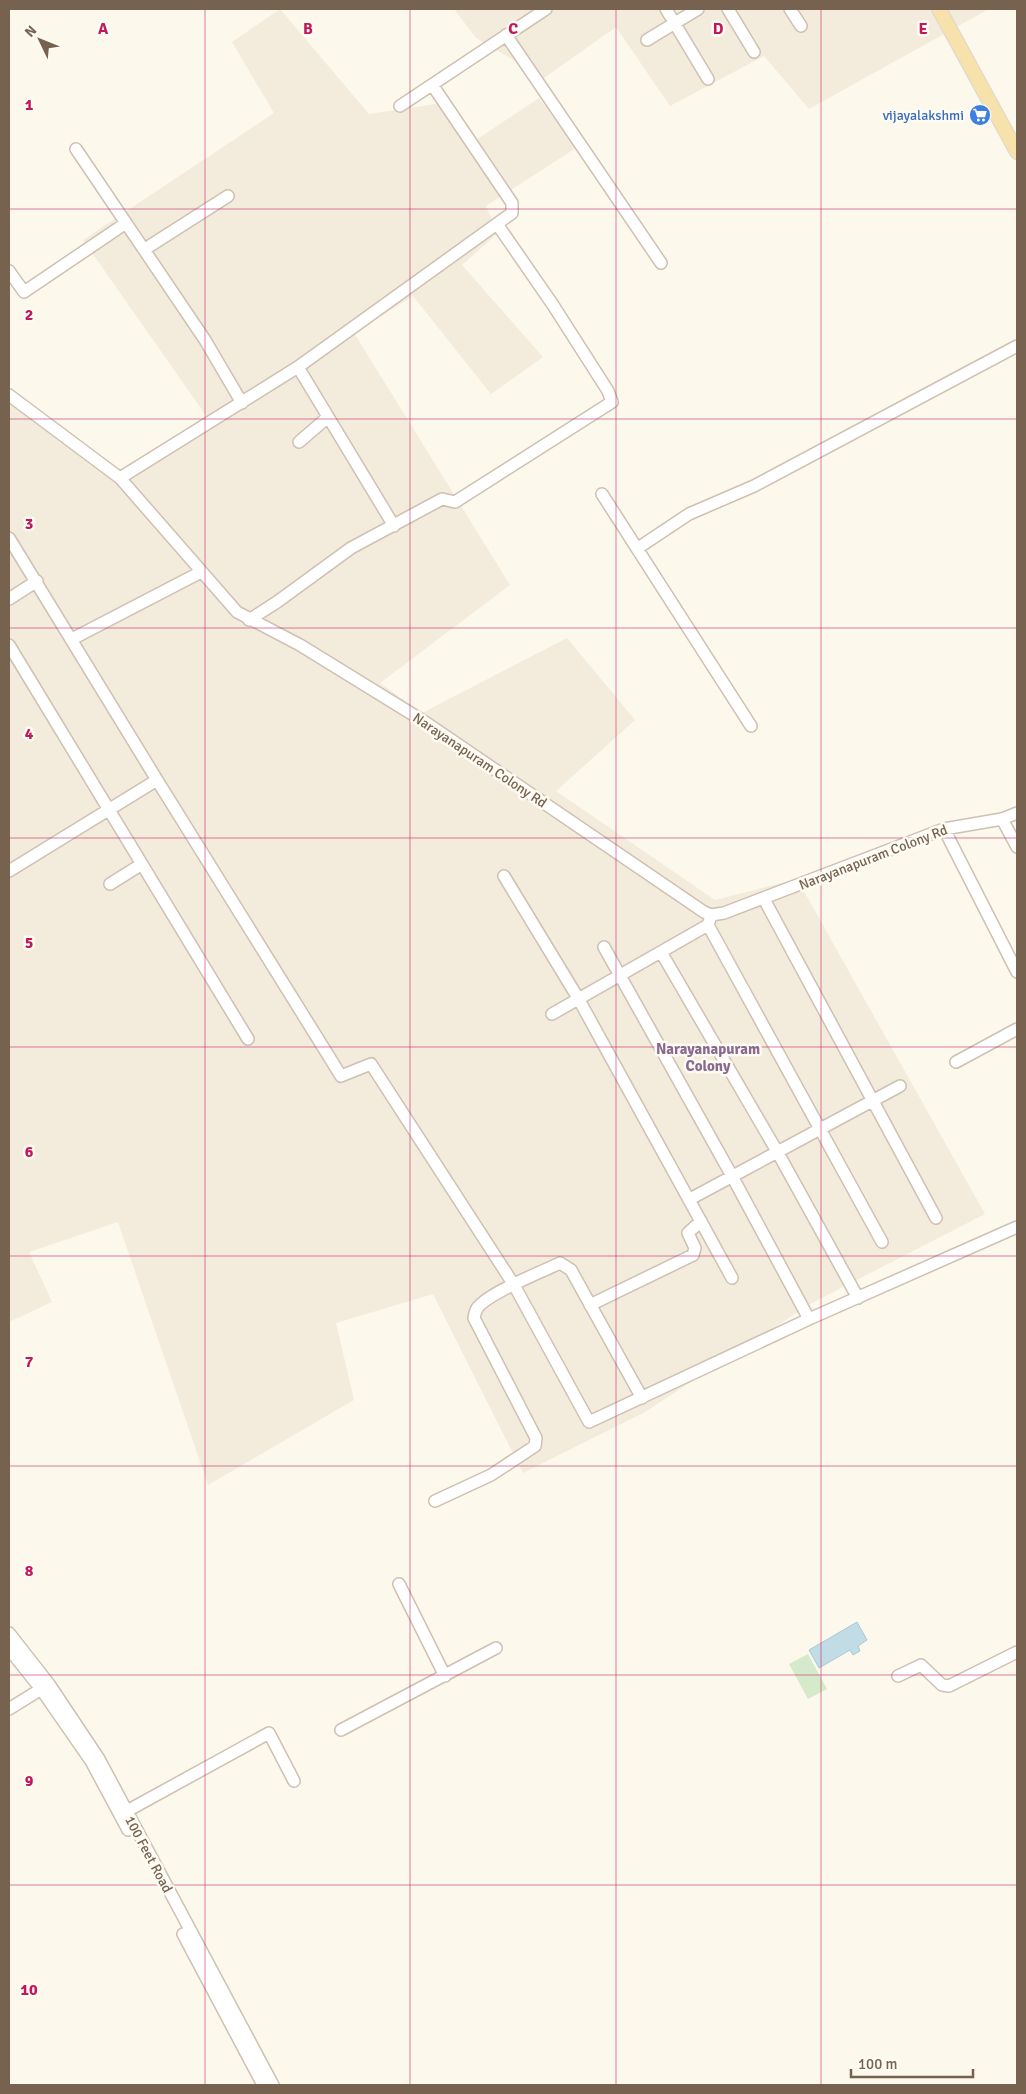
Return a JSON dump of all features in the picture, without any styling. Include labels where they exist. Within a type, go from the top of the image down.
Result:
[{"type":"main road","points":[[939,9],[1017,152]]},
{"type":"street","points":[[400,106],[433,86],[546,9]]},
{"type":"street","points":[[666,9],[708,79]]},
{"type":"street","points":[[647,40],[698,9]]},
{"type":"street","points":[[728,9],[754,52]]},
{"type":"street","points":[[790,9],[801,26]]},
{"type":"street","points":[[506,35],[660,263]]},
{"type":"street","points":[[120,478],[298,367],[512,213],[512,203],[433,86]]},
{"type":"street","points":[[76,148],[205,340],[242,403]]},
{"type":"street","points":[[145,249],[228,196]]},
{"type":"street","points":[[9,271],[24,292],[126,223]]},
{"type":"street","points":[[249,620],[278,602],[351,548],[442,499],[455,502],[613,400],[553,304],[497,224]]},
{"type":"street","points":[[638,548],[689,514],[754,486],[1017,346]]},
{"type":"street","points":[[298,367],[394,526]]},
{"type":"street","name":"Narayanapuram Colony Rd","points":[[9,395],[120,478],[237,612],[249,620],[300,645],[425,722],[696,907],[710,920],[944,829],[1002,819],[1017,813]]},
{"type":"street","points":[[299,442],[328,417]]},
{"type":"street","points":[[602,494],[751,726]]},
{"type":"street","points":[[9,538],[341,1076],[371,1064],[514,1285],[588,1421],[592,1422],[809,1320],[1017,1227]]},
{"type":"street","points":[[72,639],[201,572]]},
{"type":"street","points":[[9,598],[37,581]]},
{"type":"street","points":[[9,645],[248,1039]]},
{"type":"street","points":[[9,871],[157,780]]},
{"type":"street","points":[[1002,819],[1017,848]]},
{"type":"street","points":[[944,829],[1017,972]]},
{"type":"street","points":[[110,884],[142,864]]},
{"type":"street","points":[[504,876],[578,998],[732,1278]]},
{"type":"street","points":[[764,899],[871,1102],[936,1218]]},
{"type":"street","points":[[552,1014],[661,952],[710,920],[819,1130],[882,1242]]},
{"type":"street","points":[[604,947],[732,1176],[809,1320]]},
{"type":"street","points":[[661,952],[778,1153],[858,1298]]},
{"type":"street","points":[[956,1062],[1017,1029]]},
{"type":"street","points":[[690,1199],[900,1086]]},
{"type":"street","points":[[590,1306],[693,1255],[695,1248],[688,1233],[701,1221]]},
{"type":"street","points":[[435,1501],[491,1474],[535,1446],[536,1438],[474,1318],[476,1310],[482,1303],[514,1285],[560,1263],[571,1270],[642,1398]]},
{"type":"street","points":[[400,1584],[445,1676]]},
{"type":"street","name":"100 Feet Road","points":[[9,1633],[91,1761],[263,2085]]},
{"type":"street","name":"100 Feet Road","points":[[9,1648],[45,1687],[99,1759],[273,2085]]},
{"type":"street","points":[[341,1730],[496,1648]]},
{"type":"street","points":[[898,1676],[921,1666],[942,1685],[949,1686],[1017,1652]]},
{"type":"street","points":[[9,1709],[45,1687]]},
{"type":"street","points":[[126,1811],[269,1733],[294,1781]]},
{"type":"shaded area","points":[[280,9],[369,114],[442,103],[473,142],[539,98],[576,148],[486,206],[498,233],[462,265],[543,357],[491,394],[413,296],[354,333],[510,585],[380,683],[422,713],[567,638],[635,720],[556,791],[715,900],[797,879],[985,1214],[810,1304],[645,1412],[523,1473],[433,1294],[336,1323],[354,1400],[208,1485],[118,1222],[29,1252],[52,1302],[9,1322],[9,401],[120,476],[212,424],[83,240],[274,113],[232,42]]},
{"type":"shaded area","points":[[454,9],[989,9],[809,109],[764,56],[670,106],[616,27],[544,78],[476,38]]},
{"type":"green space","points":[[808,1654],[827,1689],[808,1699],[789,1664]]},
{"type":"water","points":[[857,1622],[867,1640],[858,1646],[860,1651],[853,1655],[850,1650],[819,1668],[809,1650]]},
{"type":"place","name":"vijayalakshmi","points":[[980,115]]},
{"type":"district","name":"Narayanapuram Colony","points":[[708,1058]]}]
